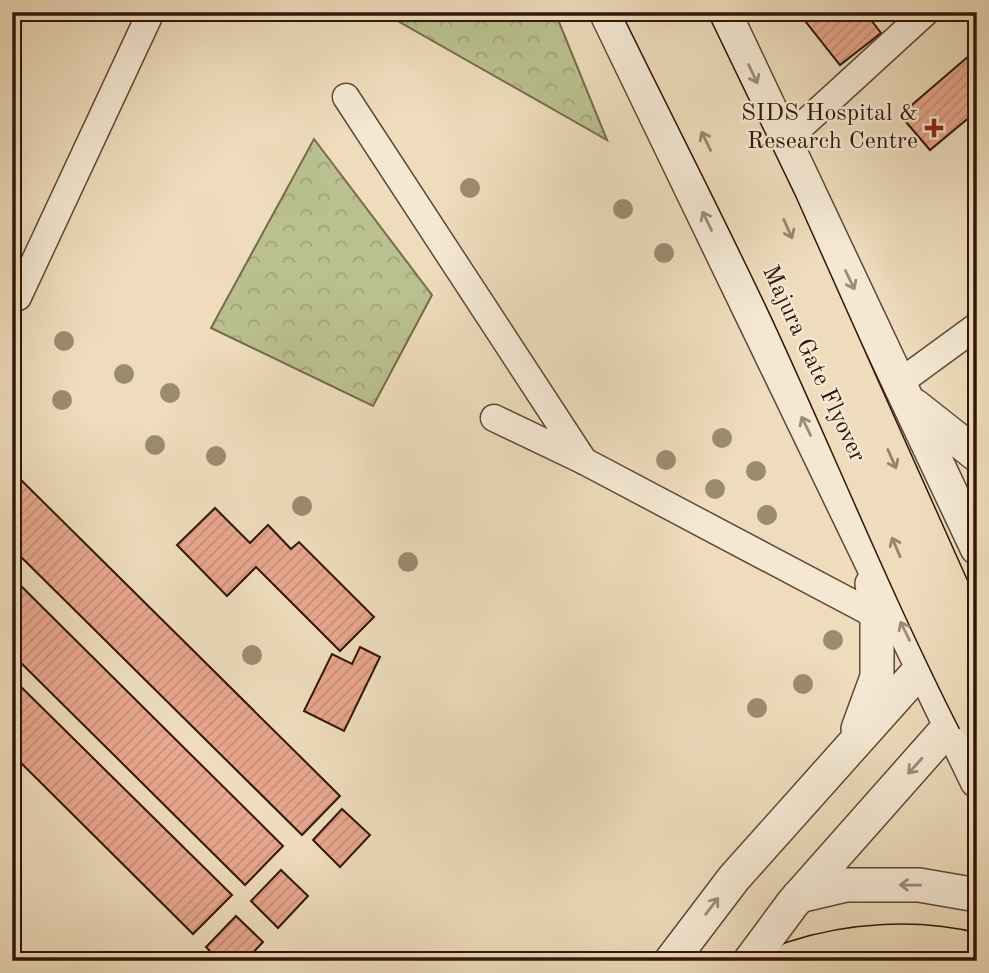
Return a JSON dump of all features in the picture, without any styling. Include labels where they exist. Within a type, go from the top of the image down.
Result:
[{"type":"highway","name":"Majura Gate Flyover","points":[[643,12],[789,310],[871,490],[933,634],[963,724]]},
{"type":"highway","name":"Majura Gate Flyover","points":[[685,12],[778,205],[956,603],[977,642]]},
{"type":"highway","points":[[793,961],[819,952],[889,943],[977,953]]},
{"type":"street","points":[[18,297],[151,12]]},
{"type":"street","points":[[606,12],[922,667],[963,724],[977,781]]},
{"type":"street","points":[[724,12],[977,548]]},
{"type":"street","points":[[784,142],[926,12]]},
{"type":"street","points":[[346,97],[584,461]]},
{"type":"street","points":[[903,391],[977,326]]},
{"type":"street","points":[[790,392],[883,347]]},
{"type":"street","points":[[903,391],[977,455]]},
{"type":"street","points":[[494,418],[584,461],[877,616]]},
{"type":"street","points":[[844,756],[860,725],[877,677],[877,616],[868,554]]},
{"type":"street","points":[[671,961],[734,878],[977,608]]},
{"type":"street","points":[[750,961],[799,896],[963,724],[977,696]]},
{"type":"street","points":[[799,896],[846,885],[907,884],[977,895]]},
{"type":"green space","points":[[382,12],[555,12],[607,140]]},
{"type":"green space","points":[[314,139],[432,295],[373,406],[211,328]]},
{"type":"building","points":[[798,12],[865,12],[881,33],[840,65]]},
{"type":"building","points":[[977,49],[977,111],[930,150],[900,115]]},
{"type":"building","points":[[12,471],[340,796],[302,835],[12,548]]},
{"type":"building","points":[[215,508],[250,543],[268,525],[291,549],[299,542],[374,617],[340,651],[256,567],[227,596],[177,545]]},
{"type":"building","points":[[12,577],[283,846],[245,885],[12,654]]},
{"type":"building","points":[[360,647],[380,657],[344,731],[304,711],[332,654],[352,664]]},
{"type":"building","points":[[12,678],[232,895],[193,934],[12,754]]},
{"type":"building","points":[[342,809],[370,835],[340,867],[313,840]]},
{"type":"building","points":[[281,870],[308,896],[278,928],[251,901]]},
{"type":"building","points":[[236,916],[263,942],[245,961],[219,961],[206,947]]},
{"type":"place","name":"SIDS Hospital & Research Centre","points":[[934,128]]}]
